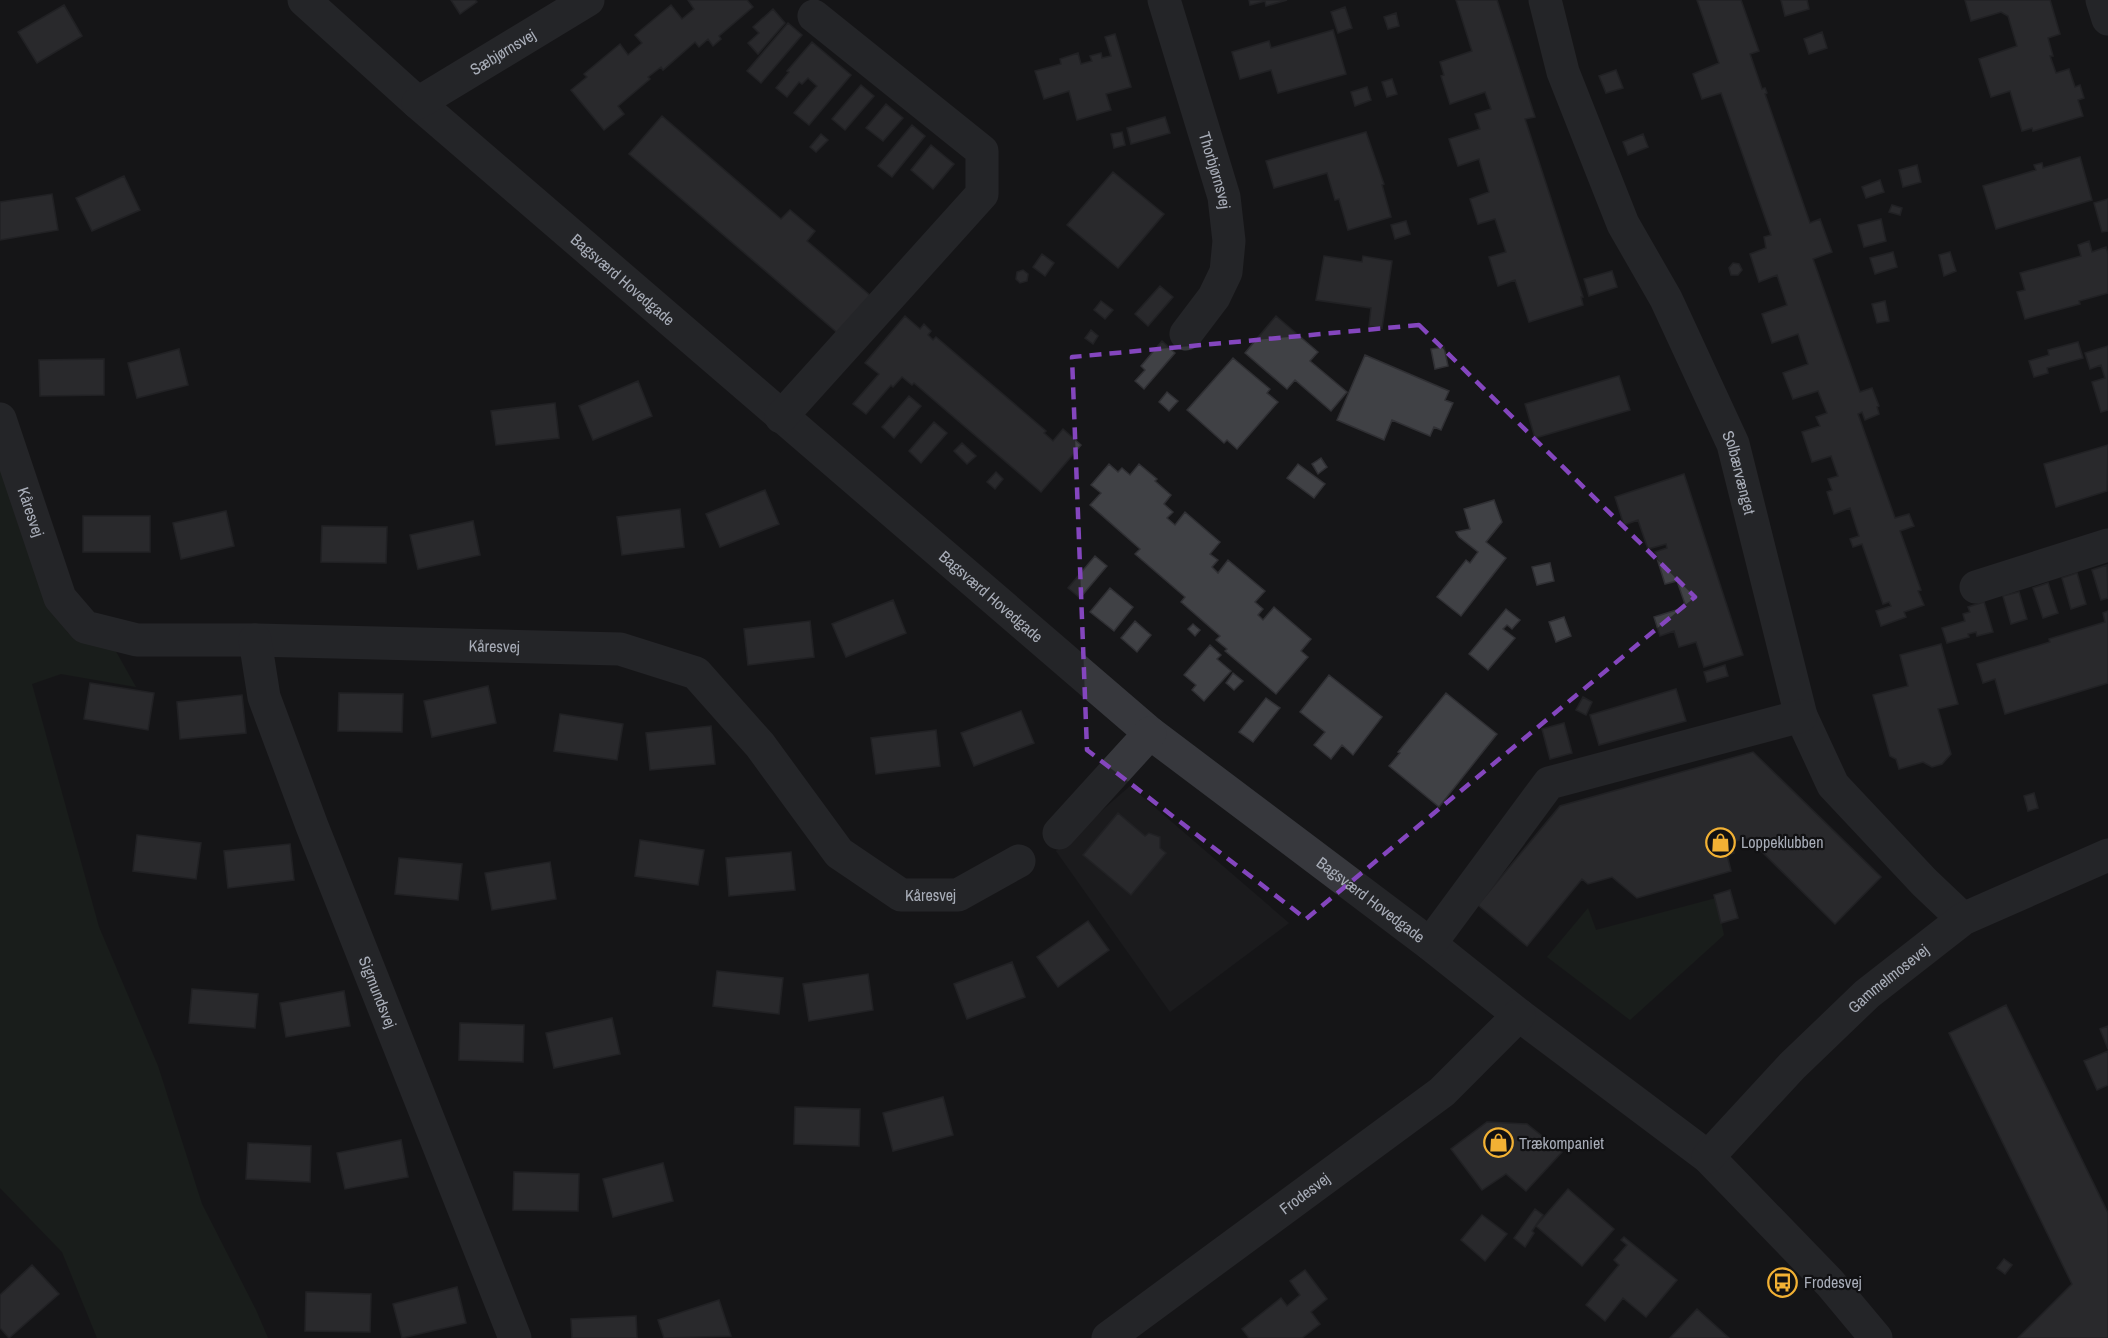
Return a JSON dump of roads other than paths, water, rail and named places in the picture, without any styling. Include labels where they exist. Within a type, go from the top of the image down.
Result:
[{"type":"street","name":"Bagsværd Hovedgade","points":[[304,0],[418,103],[1150,733],[1708,1157],[1830,1283],[1876,1338]]},
{"type":"street","name":"Sæbjørnsvej","points":[[418,103],[588,0]]},
{"type":"street","name":"Thorbjørnsvej","points":[[1164,0],[1224,197],[1229,241],[1226,272],[1214,297],[1186,334]]},
{"type":"street","name":"Solbærvænget","points":[[1545,0],[1563,72],[1623,224],[1666,299],[1733,444],[1802,716],[1833,785],[1924,882],[1963,919]]},
{"type":"street","points":[[2102,0],[2108,19]]},
{"type":"street","points":[[781,417],[982,194],[982,151],[814,16]]},
{"type":"street","name":"Kåresvej","points":[[0,419],[60,598],[85,627],[137,640],[255,640],[620,649],[696,674],[760,745],[839,853],[901,895],[958,895],[1019,861]]},
{"type":"street","points":[[1976,586],[2108,545]]},
{"type":"street","name":"Sigmundsvej","points":[[255,640],[264,697],[312,826],[515,1338]]},
{"type":"street","points":[[1430,944],[1548,783],[1802,716]]},
{"type":"street","points":[[1059,833],[1150,733]]},
{"type":"street","name":"Gammelmosevej","points":[[1708,1157],[1792,1066],[1867,994],[1963,919],[2108,855]]},
{"type":"street","name":"Frodesvej","points":[[1108,1338],[1442,1092],[1519,1015]]},
{"type":"place","name":"Loppeklubben","points":[[1720,842]]},
{"type":"place","name":"Trækompaniet","points":[[1498,1143]]},
{"type":"place","name":"Frodesvej","points":[[1783,1282]]}]
